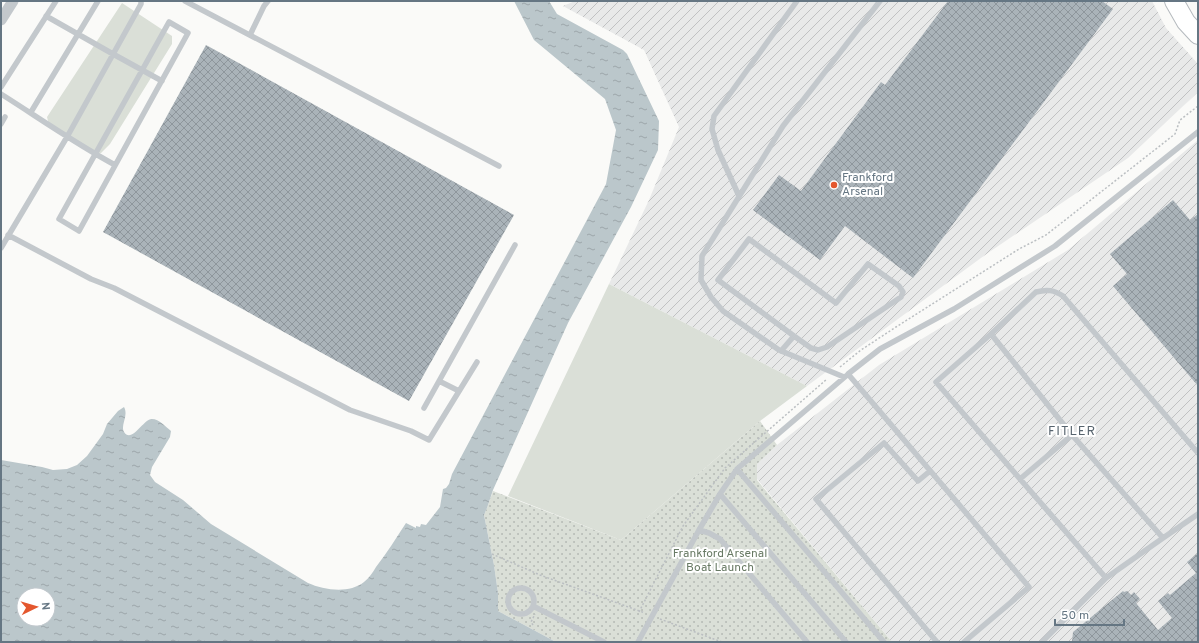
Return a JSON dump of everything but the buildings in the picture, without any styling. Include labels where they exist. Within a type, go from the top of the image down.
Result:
[{"type":"main road","points":[[1174,1],[1186,22],[1198,35]]},
{"type":"street","points":[[1,20],[13,1]]},
{"type":"lane","points":[[1,87],[56,1]]},
{"type":"lane","points":[[31,112],[98,1]]},
{"type":"lane","points":[[1,248],[67,137],[141,4],[141,1]]},
{"type":"lane","points":[[185,1],[499,166]]},
{"type":"lane","points":[[250,35],[268,1]]},
{"type":"lane","points":[[739,196],[718,150],[712,129],[714,116],[798,1]]},
{"type":"lane","points":[[880,1],[783,126],[702,256],[701,280],[711,298],[723,311],[781,351],[846,376],[930,470],[1029,587],[964,642]]},
{"type":"lane","points":[[46,16],[162,81]]},
{"type":"lane","points":[[169,22],[188,33],[162,81],[79,231],[59,219],[169,22]]},
{"type":"lane","points":[[1,94],[115,166]]},
{"type":"lane","points":[[1,124],[5,117]]},
{"type":"lane","points":[[638,642],[699,530],[720,494],[737,469],[880,349],[954,309],[1055,246],[1198,132]]},
{"type":"lane","points":[[8,235],[91,279],[114,288],[350,410],[411,431],[429,440],[477,362]]},
{"type":"lane","points":[[749,239],[836,303],[868,264],[899,286],[903,292],[901,297],[827,347],[818,350],[811,348],[794,336],[718,280],[749,239]]},
{"type":"lane","points":[[424,408],[515,245]]},
{"type":"lane","points":[[1106,578],[936,382],[1036,292],[1050,290],[1063,296],[1198,453]]},
{"type":"lane","points":[[991,334],[1072,435],[1163,538]]},
{"type":"lane","points":[[781,351],[794,336]]},
{"type":"lane","points":[[439,382],[459,391]]},
{"type":"lane","points":[[1020,479],[1072,435]]},
{"type":"lane","points":[[930,470],[918,481],[884,443],[816,499],[937,642]]},
{"type":"lane","points":[[737,469],[884,642]]},
{"type":"lane","points":[[720,494],[846,642]]},
{"type":"lane","points":[[1042,642],[1106,578],[1198,514]]},
{"type":"lane","points":[[699,530],[720,539],[808,642]]},
{"type":"lane","points":[[518,588],[526,588],[534,598],[535,607],[524,614],[516,613],[508,604],[509,596],[518,588]]},
{"type":"lane","points":[[535,607],[604,642]]},
{"type":"path","points":[[847,361],[890,331],[1012,253],[1046,235],[1175,134],[1180,120],[1198,106]]},
{"type":"path","points":[[492,554],[534,573],[647,614]]},
{"type":"path","points":[[533,625],[531,622],[535,607]]},
{"type":"path","points":[[658,618],[722,642]]},
{"type":"shaded area","points":[[575,1],[1152,1],[1166,28],[1198,64],[1198,92],[1128,158],[985,255],[807,386],[609,284],[649,200],[679,127],[644,50],[563,6]]},
{"type":"shaded area","points":[[1198,140],[1198,642],[892,642],[757,479],[757,464],[777,445],[879,365],[1068,250]]},
{"type":"green space","points":[[122,3],[172,36],[172,44],[110,144],[101,153],[92,154],[49,125],[47,117]]},
{"type":"green space","points":[[609,284],[807,386],[760,421],[621,540],[508,496]]},
{"type":"green space","name":"Frankford Arsenal Boat Launch","points":[[760,421],[777,445],[757,464],[757,480],[892,642],[556,642],[498,611],[498,593],[494,565],[484,515],[493,491],[621,540]]},
{"type":"water","points":[[514,1],[549,1],[557,14],[623,50],[627,54],[659,121],[658,150],[631,207],[568,323],[493,490],[484,515],[494,565],[498,593],[498,611],[556,642],[1,642],[1,460],[53,470],[67,469],[77,465],[87,456],[103,434],[107,424],[118,411],[124,407],[126,414],[123,429],[127,435],[131,435],[145,422],[152,419],[160,422],[171,431],[170,437],[152,467],[150,475],[155,482],[183,500],[211,524],[308,583],[336,590],[358,586],[364,582],[371,575],[406,523],[416,528],[416,526],[420,527],[421,524],[426,525],[440,507],[443,489],[449,484],[452,474],[606,184],[616,130],[605,99],[534,40]]},
{"type":"place","name":"Frankford Arsenal","points":[[834,185]]},
{"type":"district","name":"FITLER","points":[[1072,432]]}]
